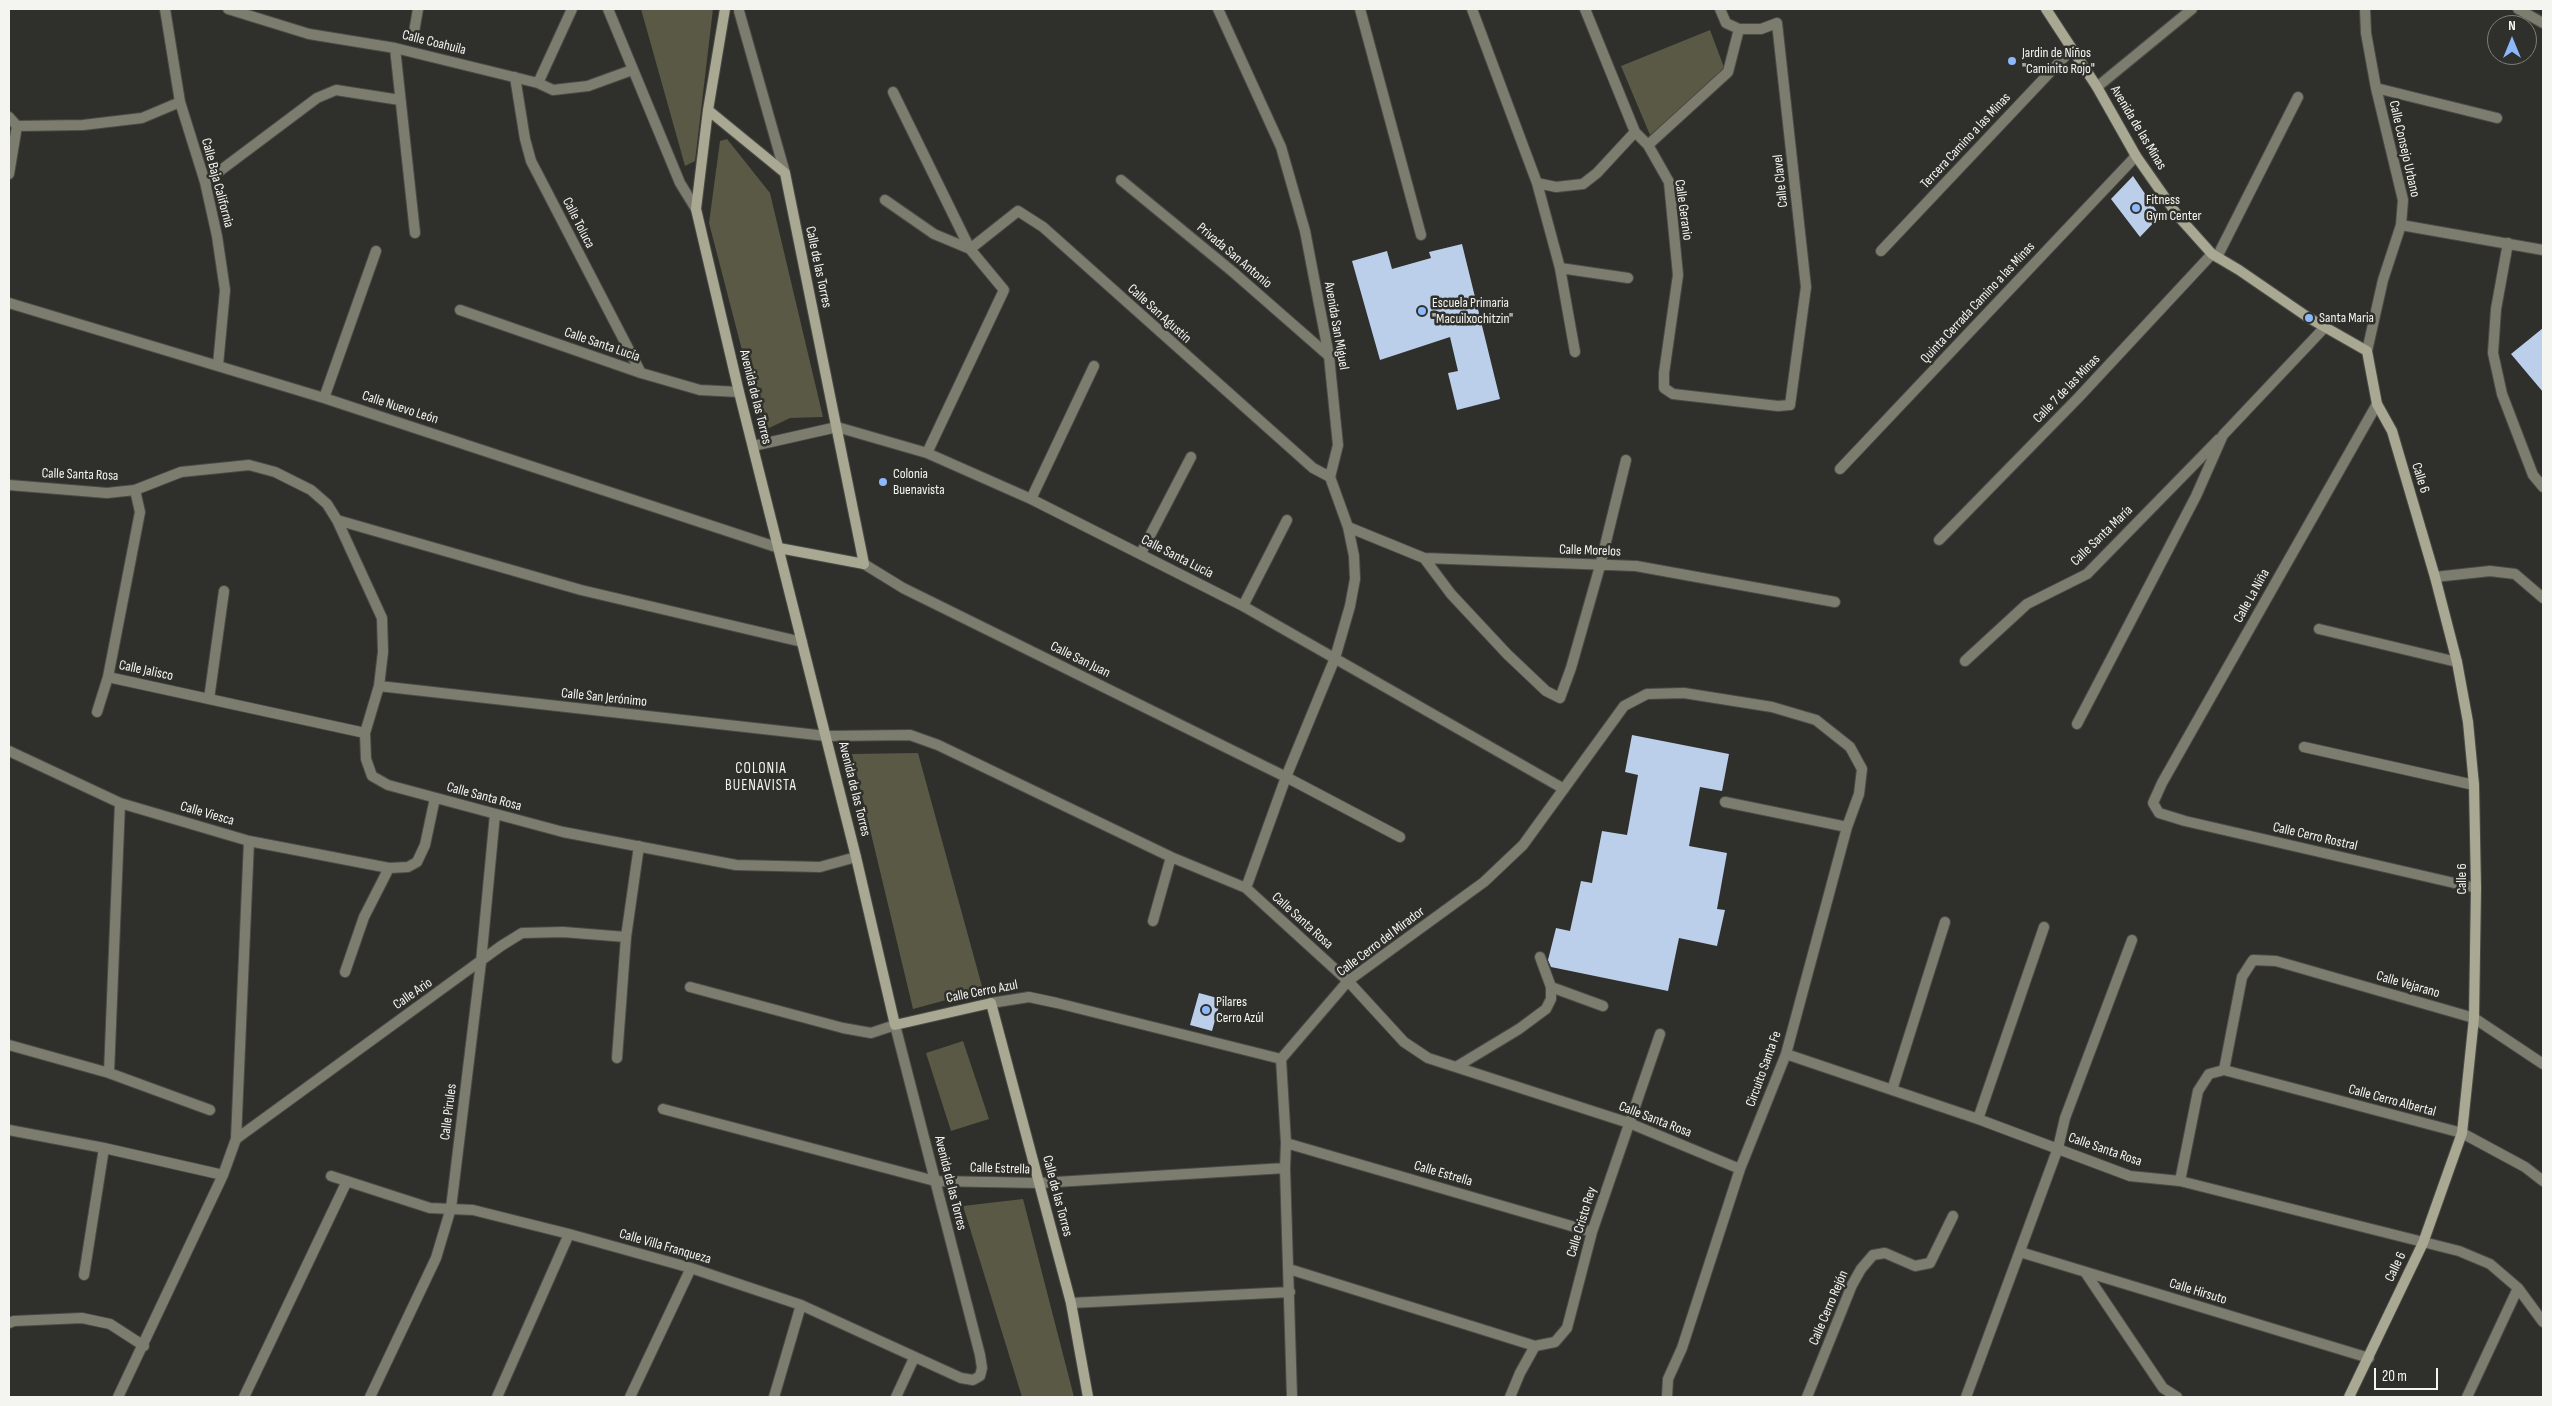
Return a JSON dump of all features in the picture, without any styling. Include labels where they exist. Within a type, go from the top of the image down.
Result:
[{"type":"street","name":"Calle Baja California","points":[[165,9],[180,102],[205,182],[217,236],[225,290],[218,366]]},
{"type":"street","name":"Calle Coahuila","points":[[228,9],[309,34],[395,48],[516,77],[538,83],[553,90],[588,86],[632,70]]},
{"type":"street","points":[[414,32],[418,9]]},
{"type":"street","points":[[538,83],[572,9]]},
{"type":"street","name":"Avenida de las Torres","points":[[608,9],[632,70],[671,157],[680,183],[696,209],[739,392],[856,857],[895,1025],[980,1355],[982,1368],[980,1376]]},
{"type":"street","points":[[724,9],[708,110],[785,173]]},
{"type":"street","name":"Avenida San Miguel","points":[[1218,9],[1281,147],[1305,231],[1329,356],[1338,444],[1330,478]]},
{"type":"street","points":[[1360,9],[1421,235]]},
{"type":"street","points":[[1472,9],[1537,183],[1560,268],[1575,352]]},
{"type":"street","name":"Calle Geranio","points":[[1586,9],[1635,132],[1648,145],[1668,182],[1678,276],[1664,374]]},
{"type":"street","points":[[1648,145],[1728,72],[1739,29],[1726,23],[1720,9]]},
{"type":"street","name":"Avenida de las Minas","points":[[2046,9],[2071,50],[2097,87],[2136,156],[2178,216],[2214,255],[2325,327],[2367,351]]},
{"type":"street","points":[[2097,87],[2192,9]]},
{"type":"street","name":"Calle Consejo Urbano","points":[[2365,9],[2366,33],[2376,88],[2403,200],[2401,225],[2383,280],[2367,351]]},
{"type":"street","points":[[2518,9],[2543,23]]},
{"type":"street","points":[[739,11],[785,173]]},
{"type":"street","name":"Calle Clavel","points":[[1664,374],[1664,388],[1673,394],[1778,406],[1790,405],[1806,287],[1777,23],[1761,29],[1739,29]]},
{"type":"street","points":[[395,48],[415,233]]},
{"type":"street","name":"Tercera Camino a las Minas","points":[[1881,251],[2071,50]]},
{"type":"street","name":"Calle Toluca","points":[[516,77],[525,139],[531,161],[641,374]]},
{"type":"street","points":[[2376,88],[2497,118]]},
{"type":"street","points":[[205,182],[317,98],[336,90],[400,100]]},
{"type":"street","points":[[893,92],[970,249],[1004,290],[927,453]]},
{"type":"street","name":"Calle 7 de las Minas","points":[[1939,540],[2214,255],[2298,97]]},
{"type":"street","points":[[9,117],[17,126],[83,125],[142,118],[180,102]]},
{"type":"street","name":"Avenida de las Torres","points":[[696,209],[708,110]]},
{"type":"street","points":[[9,174],[17,126]]},
{"type":"street","points":[[1537,183],[1556,187],[1583,184],[1597,173],[1635,132]]},
{"type":"street","name":"Quinta Cerrada Camino a las Minas","points":[[1840,469],[2136,156]]},
{"type":"street","name":"Calle de las Torres","points":[[785,173],[864,564]]},
{"type":"street","name":"Privada San Antonio","points":[[1121,180],[1233,272],[1329,356]]},
{"type":"street","points":[[885,200],[934,234],[970,249]]},
{"type":"street","name":"Calle San Agustín","points":[[970,249],[1018,211],[1044,227],[1313,468],[1330,478]]},
{"type":"street","points":[[2401,225],[2543,250]]},
{"type":"street","points":[[2508,243],[2496,310],[2493,353],[2502,394],[2533,475],[2543,487]]},
{"type":"street","points":[[324,398],[376,251]]},
{"type":"street","points":[[1560,268],[1628,278]]},
{"type":"street","name":"Calle Nuevo León","points":[[9,303],[324,398],[779,548]]},
{"type":"street","name":"Calle Santa Lucía","points":[[460,310],[641,374],[700,390],[739,392]]},
{"type":"street","name":"Calle Santa María","points":[[1965,660],[2027,604],[2086,574],[2223,435],[2325,327]]},
{"type":"street","name":"Calle 6","points":[[2349,1397],[2423,1243],[2462,1133],[2474,1018],[2476,888],[2474,786],[2468,722],[2457,662],[2435,576],[2392,431],[2377,404],[2367,351]]},
{"type":"street","points":[[1031,499],[1094,366]]},
{"type":"street","name":"Calle La Niña","points":[[2153,803],[2162,783],[2377,404]]},
{"type":"street","name":"Calle Santa Lucía","points":[[753,446],[837,427],[927,453],[1031,499],[1243,606],[1564,789]]},
{"type":"street","name":"Calle Santa María","points":[[2077,724],[2196,496],[2223,435]]},
{"type":"street","points":[[1141,553],[1191,457]]},
{"type":"street","points":[[1424,558],[1451,594],[1507,654],[1546,691],[1560,698],[1571,668],[1600,566],[1626,460]]},
{"type":"street","name":"Calle Santa Rosa","points":[[9,485],[107,493],[135,490],[181,472],[249,465],[274,472],[311,490],[327,504],[337,520],[382,618],[383,652],[378,686],[365,733],[366,759],[372,776],[388,785],[563,832],[736,865],[820,867],[856,857]]},
{"type":"street","points":[[1246,888],[1286,777],[1335,658],[1350,606],[1354,579],[1354,556],[1348,527],[1330,478]]},
{"type":"street","name":"Calle Jalisco","points":[[135,490],[140,512],[108,677],[365,733]]},
{"type":"street","points":[[337,520],[581,590],[802,642]]},
{"type":"street","points":[[1243,606],[1287,520]]},
{"type":"street","name":"Calle Morelos","points":[[1348,527],[1424,558],[1636,566],[1835,602]]},
{"type":"street","points":[[779,548],[864,564]]},
{"type":"street","name":"Calle San Juan","points":[[864,564],[903,588],[1286,777]]},
{"type":"street","points":[[2435,576],[2490,571],[2515,574],[2543,598]]},
{"type":"street","points":[[209,699],[224,591]]},
{"type":"street","points":[[2320,629],[2457,662]]},
{"type":"street","points":[[97,712],[108,677]]},
{"type":"street","name":"Calle San Jerónimo","points":[[378,686],[826,736]]},
{"type":"street","name":"Calle Cerro del Mirador","points":[[1281,1059],[1348,981],[1484,882],[1523,845],[1624,706],[1647,694],[1684,693],[1772,707],[1816,720],[1850,747]]},
{"type":"street","name":"Calle Santa Rosa","points":[[826,736],[910,736],[938,745],[1171,857],[1246,888],[1348,981],[1404,1042],[1428,1058],[1629,1123],[1740,1169]]},
{"type":"street","name":"Circuito Santa Fe","points":[[1666,1396],[1668,1379],[1682,1348],[1740,1169],[1786,1054],[1847,827],[1859,794],[1862,769],[1850,747]]},
{"type":"street","points":[[2304,747],[2474,786]]},
{"type":"street","name":"Calle Viesca","points":[[9,752],[120,803],[249,841],[389,868],[408,867],[417,862],[425,845],[435,798]]},
{"type":"street","points":[[1286,777],[1400,837]]},
{"type":"street","points":[[1725,802],[1847,827]]},
{"type":"street","points":[[109,1072],[120,803]]},
{"type":"street","name":"Calle Cerro Rostral","points":[[2153,803],[2159,813],[2185,821],[2476,888]]},
{"type":"street","name":"Calle Pirules","points":[[370,1397],[436,1258],[451,1208],[481,962],[495,814]]},
{"type":"street","points":[[118,1397],[144,1346],[223,1175],[236,1139],[249,841]]},
{"type":"street","points":[[617,1058],[626,937],[639,846]]},
{"type":"street","points":[[1153,921],[1171,857]]},
{"type":"street","points":[[345,972],[364,917],[389,868]]},
{"type":"street","points":[[1892,1090],[1945,922]]},
{"type":"street","points":[[1978,1119],[2044,927]]},
{"type":"street","name":"Calle Ario","points":[[236,1139],[522,933],[563,932],[626,937]]},
{"type":"street","points":[[1966,1397],[2058,1148],[2065,1118],[2132,940]]},
{"type":"street","points":[[1456,1067],[1519,1030],[1546,1009],[1551,999],[1551,988],[1540,957]]},
{"type":"street","name":"Calle Vejarano","points":[[2224,1070],[2242,977],[2253,960],[2276,961],[2474,1018],[2543,1064]]},
{"type":"street","name":"Calle Cerro Azul","points":[[690,987],[843,1028],[871,1033],[895,1025],[991,1003],[1028,997],[1057,1002],[1281,1059]]},
{"type":"street","points":[[1551,988],[1603,1006]]},
{"type":"street","name":"Calle de las Torres","points":[[991,1003],[1071,1302],[1088,1397]]},
{"type":"street","name":"Calle Cristo Rey","points":[[1535,1346],[1554,1342],[1567,1328],[1592,1232],[1660,1034]]},
{"type":"street","points":[[9,1045],[109,1072],[210,1110]]},
{"type":"street","name":"Calle Santa Rosa","points":[[1786,1054],[1978,1119],[2130,1176],[2180,1181],[2459,1251],[2490,1264],[2518,1288],[2543,1322]]},
{"type":"street","points":[[1281,1059],[1286,1143],[1285,1168],[1292,1397]]},
{"type":"street","points":[[2180,1181],[2198,1091],[2208,1074],[2224,1070]]},
{"type":"street","name":"Calle Cerro Albertal","points":[[2224,1070],[2462,1133],[2525,1167],[2543,1181]]},
{"type":"street","name":"Calle Estrella","points":[[663,1109],[935,1181],[1040,1184],[1285,1168]]},
{"type":"street","points":[[9,1130],[104,1148],[223,1175]]},
{"type":"street","name":"Calle Estrella","points":[[1286,1143],[1592,1232]]},
{"type":"street","points":[[84,1275],[104,1148]]},
{"type":"street","name":"Calle Villa Franqueza","points":[[331,1176],[430,1208],[473,1210],[691,1268],[801,1305],[961,1378],[973,1380],[980,1376]]},
{"type":"street","points":[[244,1397],[347,1181]]},
{"type":"street","name":"Calle Cerro Rejón","points":[[1807,1397],[1852,1285],[1861,1268],[1873,1254],[1885,1253],[1915,1266],[1930,1263],[1953,1216]]},
{"type":"street","points":[[497,1397],[569,1234]]},
{"type":"street","name":"Calle Hirsuto","points":[[2020,1252],[2369,1358]]},
{"type":"street","points":[[630,1397],[691,1268]]},
{"type":"street","points":[[1289,1268],[1535,1346],[1520,1373],[1510,1397]]},
{"type":"street","points":[[2085,1272],[2162,1393],[2177,1397]]},
{"type":"street","points":[[2467,1397],[2518,1288]]},
{"type":"street","points":[[1071,1302],[1290,1292]]},
{"type":"street","points":[[774,1397],[801,1305]]},
{"type":"street","points":[[9,1332],[11,1322],[82,1318],[110,1324],[144,1346]]},
{"type":"street","points":[[896,1397],[914,1358]]},
{"type":"shaded area","points":[[641,9],[713,9],[695,161],[685,166]]},
{"type":"shaded area","points":[[1710,30],[1725,70],[1650,135],[1621,66]]},
{"type":"shaded area","points":[[727,139],[770,193],[823,417],[790,418],[763,431],[709,223],[720,141]]},
{"type":"shaded area","points":[[918,753],[983,990],[913,1009],[852,754]]},
{"type":"shaded area","points":[[963,1041],[989,1119],[951,1131],[926,1053]]},
{"type":"shaded area","points":[[1023,1199],[1074,1397],[1022,1397],[963,1206]]},
{"type":"building","name":"Fitness Gym Center","points":[[2133,176],[2160,216],[2140,237],[2111,199]]},
{"type":"building","points":[[1462,244],[1500,399],[1457,410],[1448,373],[1458,371],[1450,337],[1380,360],[1352,261],[1387,251],[1392,269],[1431,258],[1429,252]]},
{"type":"building","points":[[2543,328],[2543,392],[2511,354]]},
{"type":"building","points":[[1632,735],[1729,754],[1722,791],[1700,787],[1689,846],[1727,853],[1717,909],[1725,910],[1717,946],[1679,938],[1668,991],[1551,967],[1548,960],[1556,928],[1570,931],[1581,881],[1592,883],[1602,831],[1627,835],[1638,775],[1625,772]]},
{"type":"building","name":"Pilares Cerro Azúl","points":[[1199,993],[1221,999],[1212,1031],[1190,1025]]},
{"type":"place","name":"Jardin de Niños \"Caminito Rojo\"","points":[[2012,61]]},
{"type":"place","name":"Fitness Gym Center","points":[[2136,208]]},
{"type":"place","name":"Escuela Primaria \"Macuilxochitzin\"","points":[[1422,311]]},
{"type":"place","name":"Santa Maria","points":[[2309,318]]},
{"type":"place","name":"Colonia Buenavista","points":[[883,482]]},
{"type":"place","name":"Pilares Cerro Azúl","points":[[1206,1010]]},
{"type":"district","name":"COLONIA BUENAVISTA","points":[[761,778]]}]
